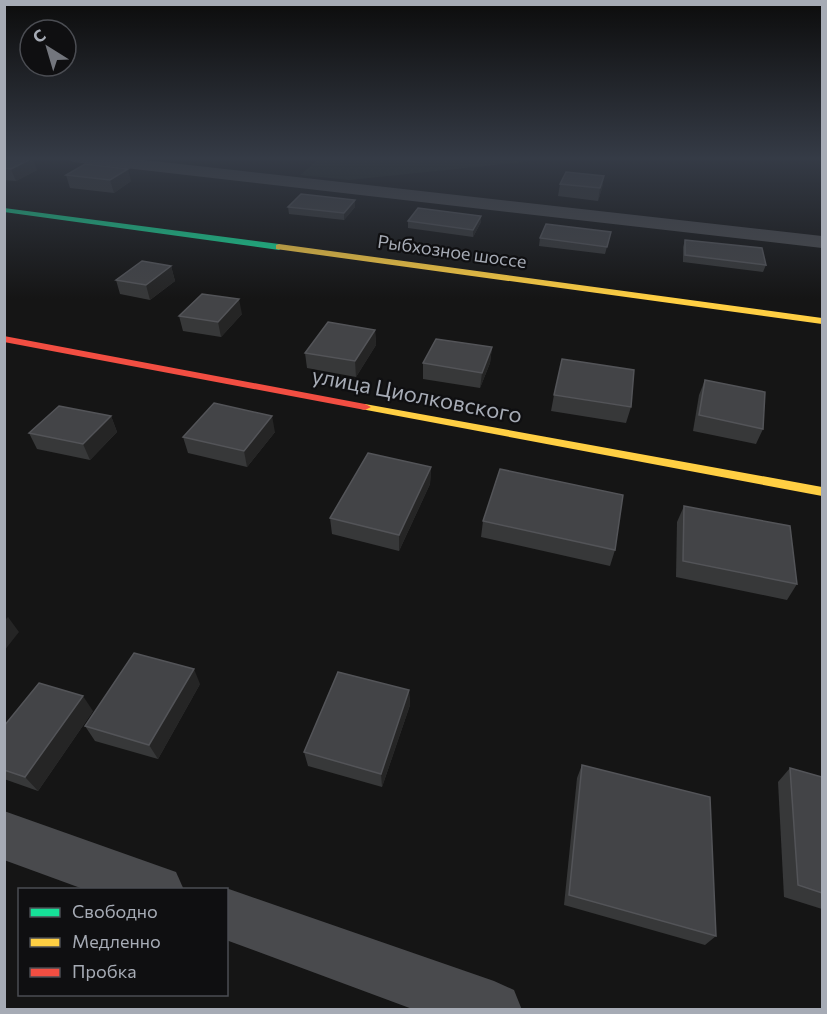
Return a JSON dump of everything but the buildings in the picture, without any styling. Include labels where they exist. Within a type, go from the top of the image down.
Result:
[{"type":"street","points":[[505,204],[822,242]]},
{"type":"street","name":"Рыбхозное шоссе","points":[[4,210],[822,321]]},
{"type":"street","name":"улица Циолковского","points":[[4,339],[822,492]]},
{"type":"street","points":[[4,835],[152,888]]},
{"type":"street","points":[[228,915],[494,1010]]},
{"type":"traffic: fast","points":[[4,210],[279,247]]},
{"type":"traffic: slow","points":[[279,247],[822,321]]},
{"type":"traffic: slow","points":[[365,407],[822,492]]},
{"type":"traffic: jam","points":[[4,339],[365,407]]}]
